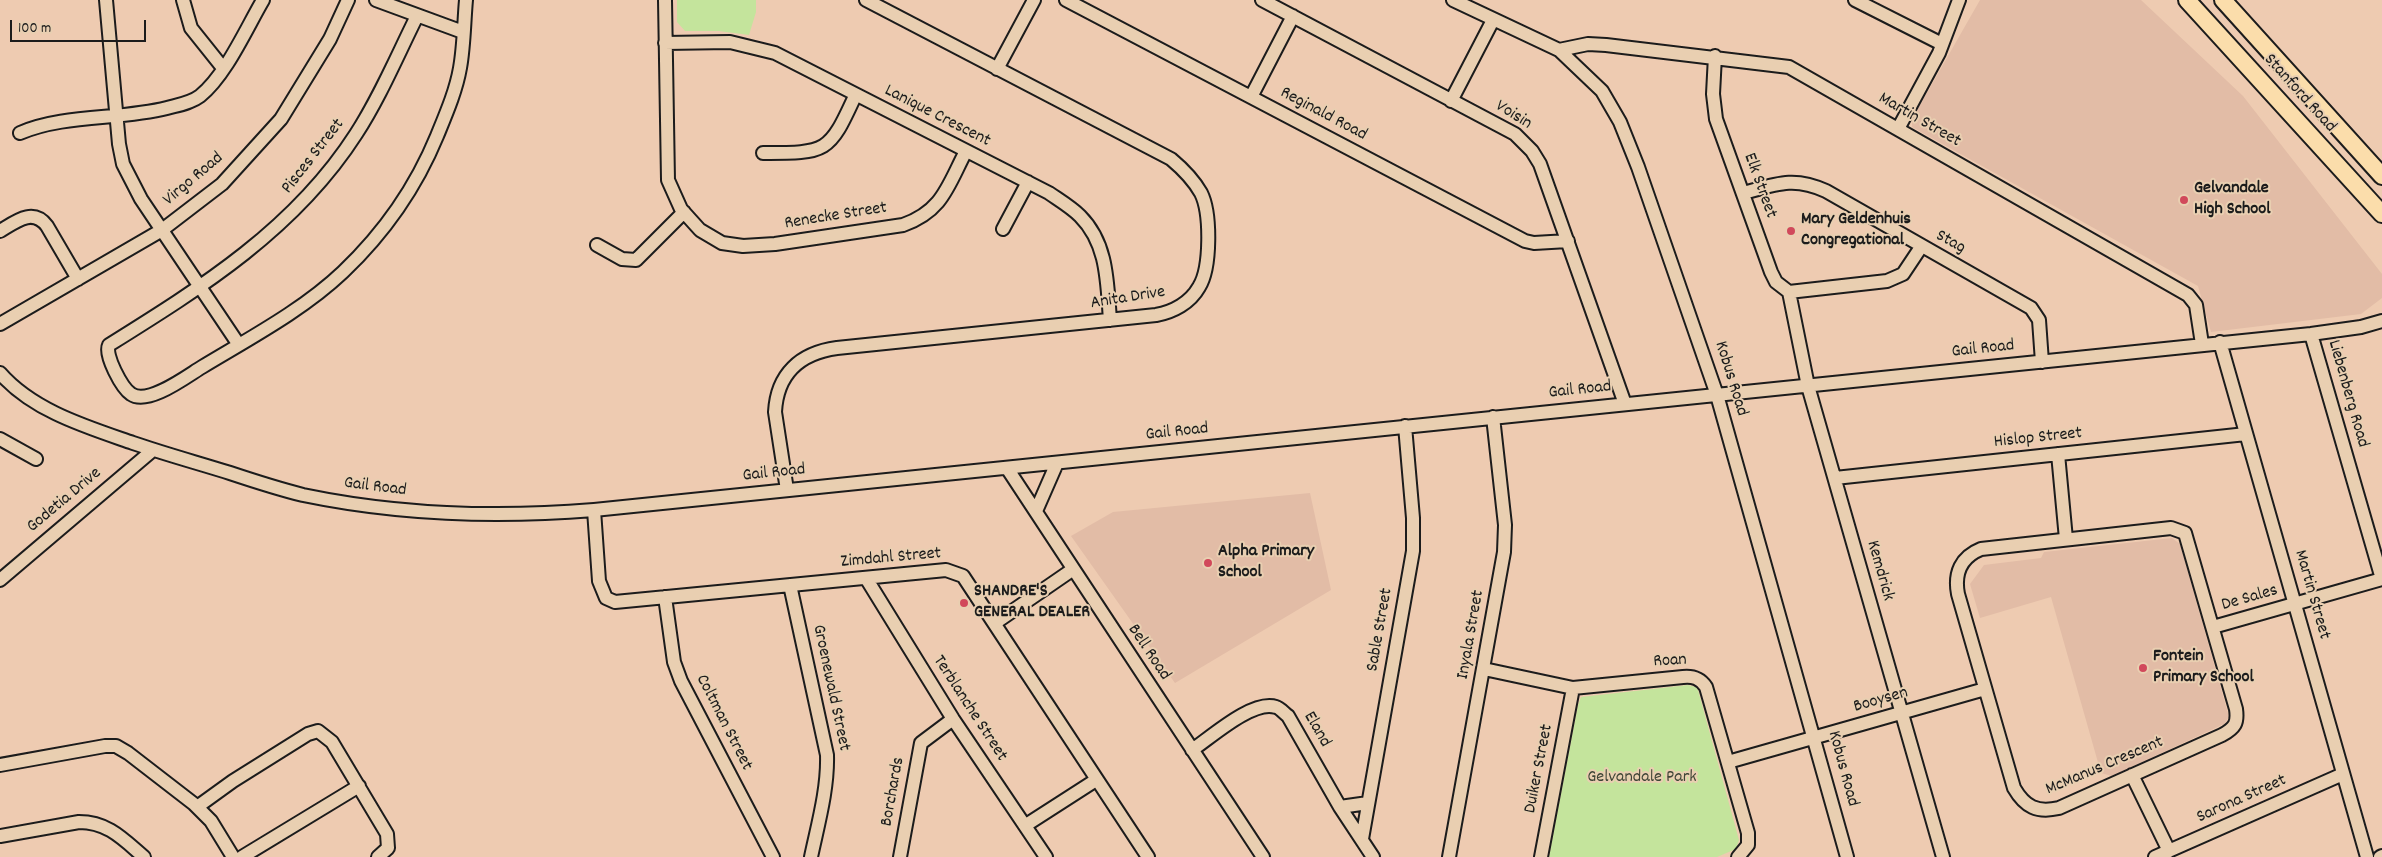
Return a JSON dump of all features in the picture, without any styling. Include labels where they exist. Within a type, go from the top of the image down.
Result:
[{"type":"main road","name":"Stanford Road","points":[[2187,0],[2382,214]]},
{"type":"main road","name":"Stanford Road","points":[[2223,0],[2382,176]]},
{"type":"street","points":[[106,0],[116,118],[124,164],[141,199],[239,345],[304,303],[343,272],[404,202],[425,165],[457,85],[461,67],[466,0]]},
{"type":"street","points":[[183,0],[191,28],[223,68]]},
{"type":"street","points":[[20,133],[51,124],[116,118],[159,110],[190,101],[200,96],[223,68],[263,0]]},
{"type":"street","name":"Virgo Road","points":[[0,324],[162,230],[222,184],[281,119],[330,39],[348,0]]},
{"type":"street","points":[[376,0],[463,32]]},
{"type":"street","name":"Renecke Street","points":[[665,0],[668,180],[674,198],[684,212],[700,230],[722,243],[743,246],[775,244],[903,225],[920,219],[933,210],[966,150]]},
{"type":"street","name":"Anita Drive","points":[[787,490],[775,412],[775,399],[785,375],[794,364],[805,357],[820,350],[1170,312],[1191,298],[1200,287],[1203,277],[1207,220],[1201,194],[1185,170],[1171,159],[866,0]]},
{"type":"street","points":[[997,69],[1034,0]]},
{"type":"street","name":"Reginald Road","points":[[1066,0],[1525,241],[1534,243],[1568,241]]},
{"type":"street","name":"Voisin","points":[[1262,0],[1515,134],[1532,151],[1540,164],[1625,404]]},
{"type":"street","name":"Kobus Road","points":[[1454,0],[1559,50],[1602,91],[1620,122],[1644,184],[1717,395],[1847,857]]},
{"type":"street","points":[[1898,129],[1942,44],[1949,22],[1960,0]]},
{"type":"street","points":[[1858,1],[1942,44]]},
{"type":"street","name":"Pisces Street","points":[[239,345],[148,397],[136,397],[124,386],[108,356],[109,345],[200,288],[256,246],[294,212],[318,185],[360,127],[417,16]]},
{"type":"street","points":[[1251,96],[1293,16]]},
{"type":"street","points":[[1451,101],[1493,20]]},
{"type":"street","name":"Lanique Crescent","points":[[665,43],[730,42],[755,46],[775,53],[855,96],[1049,193],[1079,214],[1091,228],[1102,252],[1110,320]]},
{"type":"street","name":"Martin Street","points":[[1559,50],[1596,44],[1715,56],[1790,67],[2188,295],[2196,305],[2202,344]]},
{"type":"street","name":"Elk Street","points":[[1715,56],[1714,110],[1771,272],[1776,282],[1790,292]]},
{"type":"street","points":[[763,153],[796,153],[825,146],[833,140],[841,127],[855,96]]},
{"type":"street","points":[[1003,229],[1028,182]]},
{"type":"street","name":"Stag","points":[[1744,194],[1782,182],[1803,182],[1814,185],[2031,308],[2039,320],[2042,362]]},
{"type":"street","points":[[597,245],[622,260],[628,262],[636,260],[684,212]]},
{"type":"street","points":[[0,231],[27,217],[40,219],[47,226],[78,279]]},
{"type":"street","points":[[1790,292],[1887,281],[1903,274],[1921,247]]},
{"type":"street","name":"Kemdrick","points":[[1790,292],[1808,386],[1943,857]]},
{"type":"street","name":"Gail Road","points":[[0,373],[14,387],[53,412],[84,426],[153,450],[301,494],[348,503],[488,515],[594,510],[1057,463],[2312,334],[2361,327],[2382,321]]},
{"type":"street","name":"Liebenberg Road","points":[[2312,334],[2376,534],[2382,579]]},
{"type":"street","name":"Martin Street","points":[[2220,342],[2367,857]]},
{"type":"street","name":"Inyala Street","points":[[1449,857],[1484,669],[1505,538],[1493,417]]},
{"type":"street","name":"Sable Street","points":[[1362,839],[1410,571],[1414,537],[1405,426]]},
{"type":"street","name":"Hislop Street","points":[[1835,478],[2246,434]]},
{"type":"street","points":[[0,439],[36,459]]},
{"type":"street","name":"Godetia Drive","points":[[0,580],[153,450]]},
{"type":"street","points":[[2058,454],[2066,538]]},
{"type":"street","points":[[1036,512],[1057,463]]},
{"type":"street","name":"Bell Road","points":[[1007,468],[1072,570],[1263,857]]},
{"type":"street","name":"Zimdahl Street","points":[[594,510],[599,582],[606,598],[615,602],[946,570],[963,576],[1148,857]]},
{"type":"street","name":"McManus Crescent","points":[[2165,529],[2180,530],[2185,533],[2236,708],[2237,720],[2235,727],[2132,775],[2059,808],[2039,811],[2030,807],[2014,788],[1956,584],[1959,568],[1968,555],[1981,549],[2066,538],[2165,529]]},
{"type":"street","points":[[995,622],[1072,570]]},
{"type":"street","name":"Terblanche Street","points":[[866,578],[954,719],[1046,857]]},
{"type":"street","name":"De Sales","points":[[2213,627],[2382,579]]},
{"type":"street","name":"Groenewald Street","points":[[790,585],[828,767],[821,813],[811,857]]},
{"type":"street","name":"Coltman Street","points":[[665,597],[674,662],[680,681],[773,857]]},
{"type":"street","name":"Roan","points":[[1484,669],[1573,688],[1683,676],[1695,677],[1706,687],[1749,840],[1745,851],[1738,857]]},
{"type":"street","name":"Duiker Street","points":[[1541,857],[1573,688]]},
{"type":"street","name":"Booysen","points":[[1728,762],[1985,689]]},
{"type":"street","name":"Eland","points":[[1192,750],[1246,713],[1259,707],[1275,706],[1288,716],[1340,807],[1373,857]]},
{"type":"street","name":"Borchards","points":[[900,857],[921,743],[954,719]]},
{"type":"street","points":[[198,807],[233,781],[308,734],[318,731],[332,742],[387,834],[388,848],[378,857]]},
{"type":"street","points":[[0,766],[105,746],[116,746],[128,753],[198,807],[211,821],[233,857]]},
{"type":"street","name":"Sarona Street","points":[[2155,857],[2343,774]]},
{"type":"street","points":[[2132,775],[2169,851]]},
{"type":"street","points":[[1026,825],[1096,780]]},
{"type":"street","points":[[242,857],[359,786]]},
{"type":"street","points":[[1340,807],[1368,803]]},
{"type":"street","points":[[0,836],[79,822],[92,822],[102,824],[144,857]]},
{"type":"shaded area","name":"Gelvandale High School","points":[[1980,0],[2141,0],[2243,96],[2382,274],[2382,298],[2361,314],[2211,332],[2198,286],[1912,127],[1912,119]]},
{"type":"shaded area","name":"Alpha Primary School","points":[[1310,493],[1331,590],[1175,683],[1071,536],[1113,512]]},
{"type":"shaded area","name":"Fontein Primary School","points":[[2172,538],[2180,544],[2229,717],[2224,724],[2112,776],[2101,773],[2051,597],[1980,618],[1970,584],[1984,565],[2041,558],[2044,552]]},
{"type":"green space","points":[[677,0],[756,0],[756,12],[749,35],[719,31],[685,31],[677,22]]},
{"type":"green space","name":"Gelvandale Park","points":[[1688,685],[1696,687],[1698,690],[1739,840],[1736,849],[1717,857],[1549,857],[1581,697]]},
{"type":"place","name":"Gelvandale High School","points":[[2184,200]]},
{"type":"place","name":"Mary Geldenhuis Congregational","points":[[1791,231]]},
{"type":"place","name":"Alpha Primary School","points":[[1208,563]]},
{"type":"place","name":"SHANDRE'S GENERAL DEALER","points":[[964,603]]},
{"type":"place","name":"Fontein Primary School","points":[[2143,668]]}]
